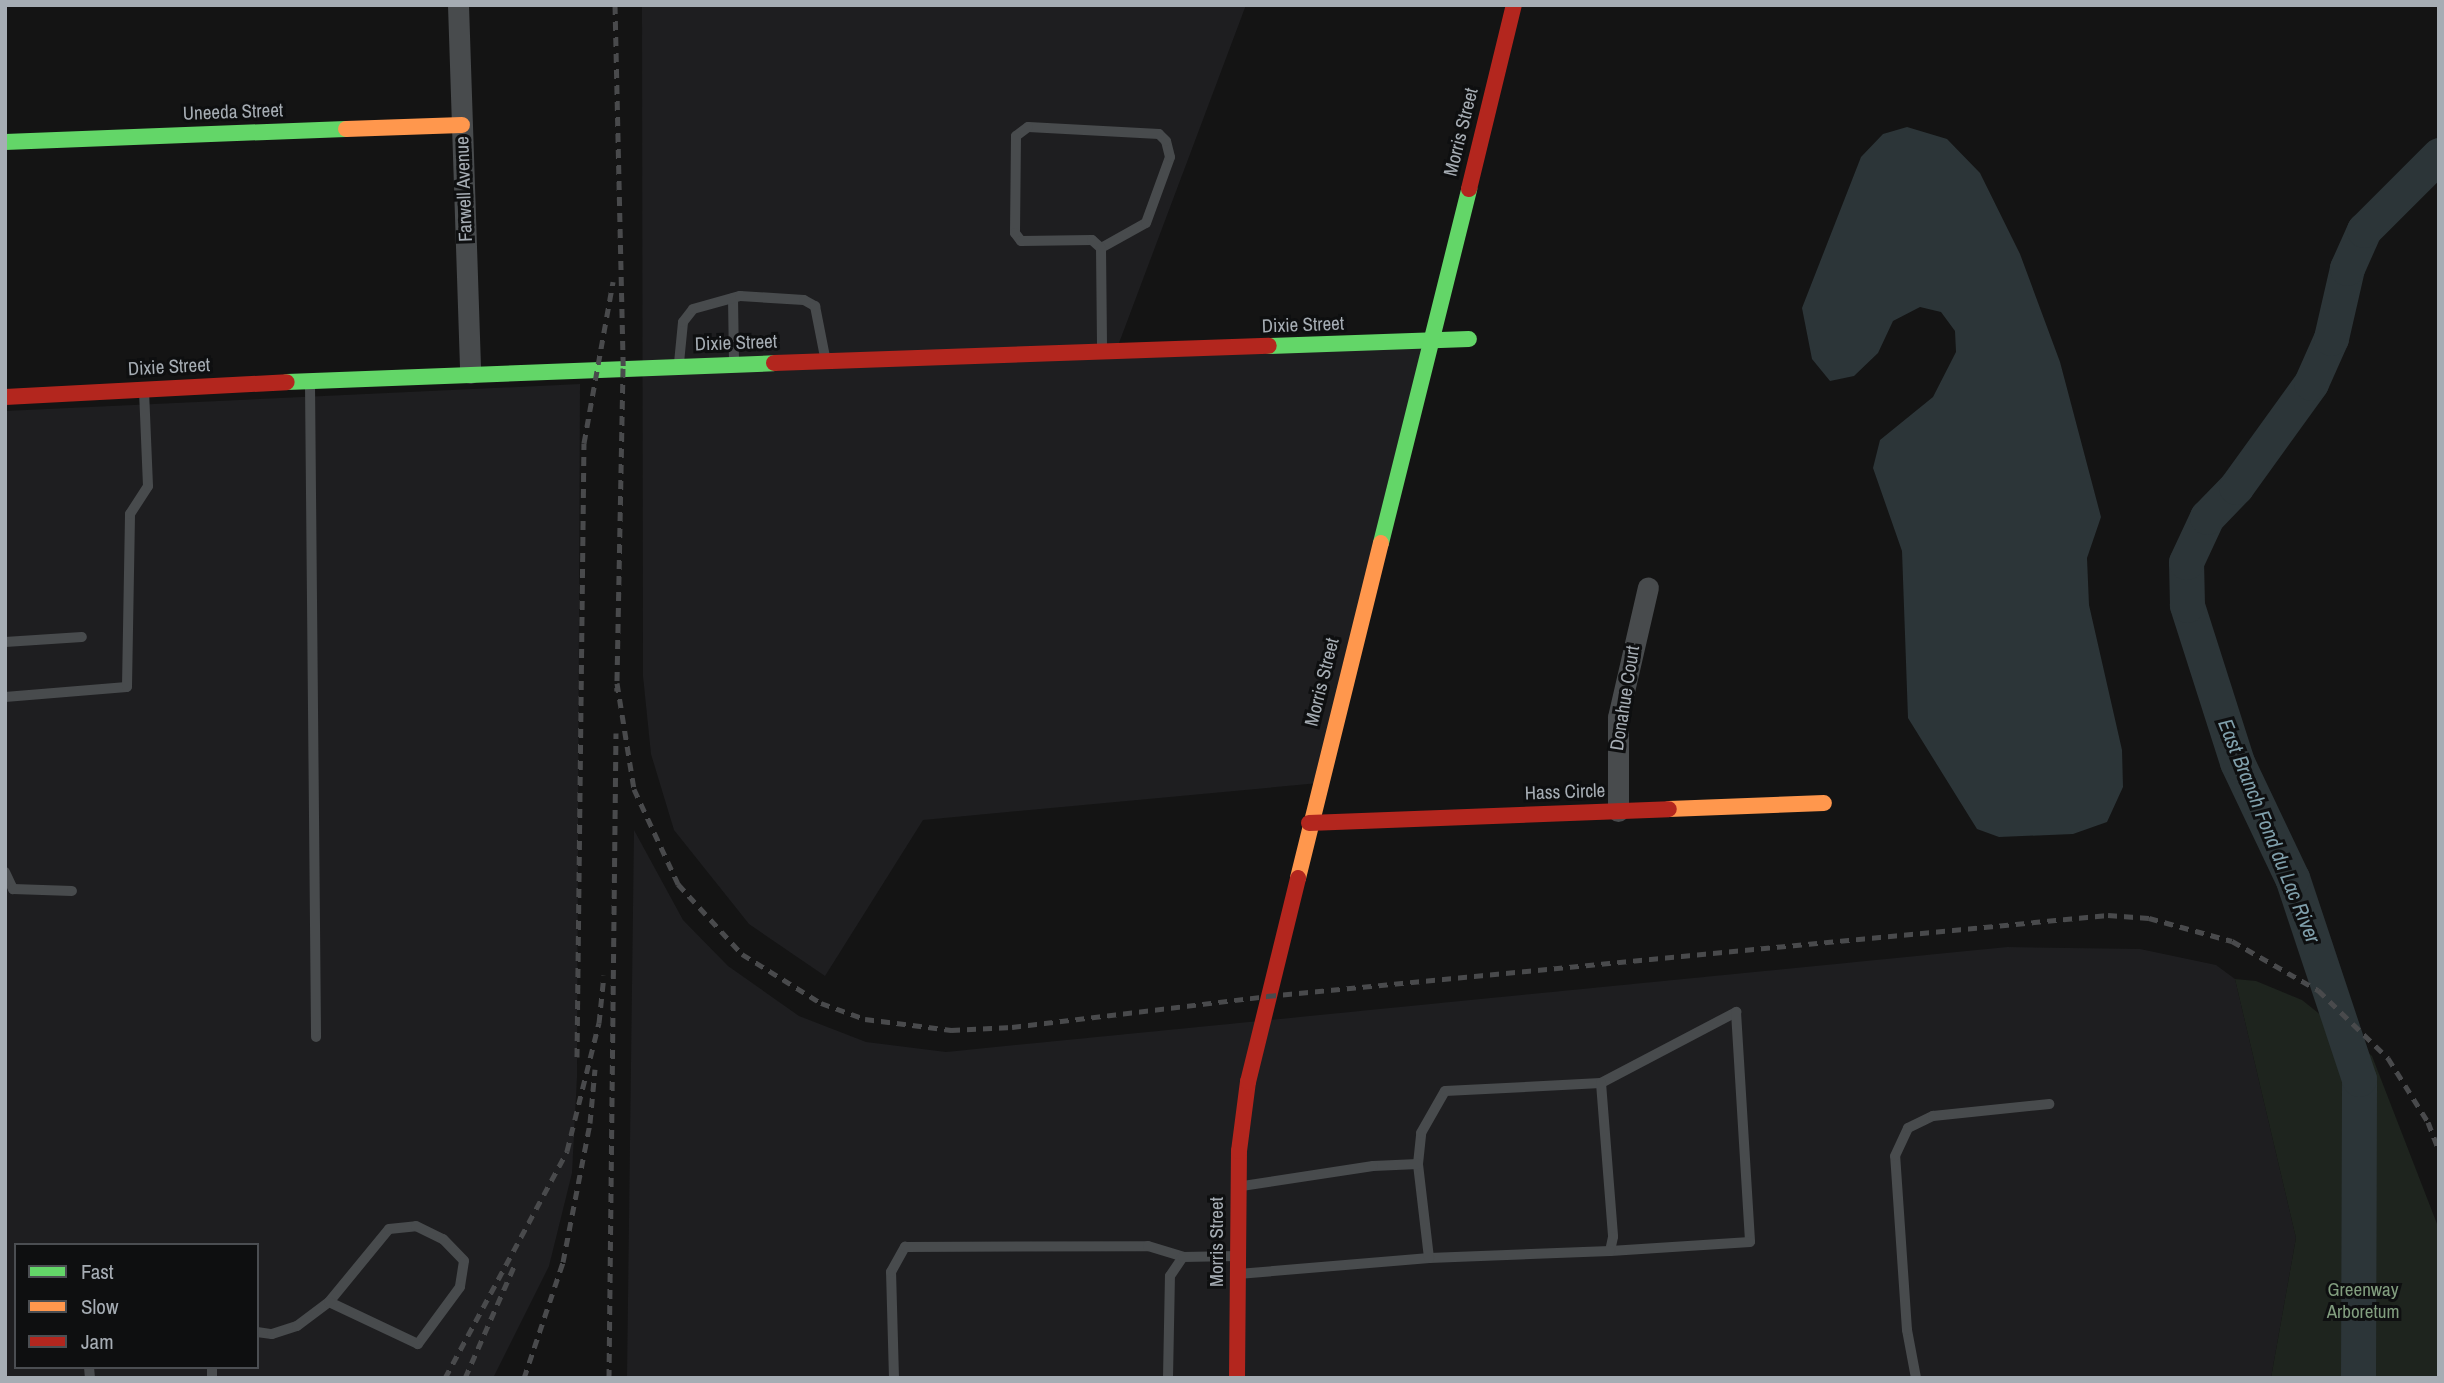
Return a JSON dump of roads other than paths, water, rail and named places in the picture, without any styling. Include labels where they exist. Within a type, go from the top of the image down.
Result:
[{"type":"street","name":"Farwell Avenue","points":[[458,5],[470,373]]},
{"type":"street","name":"Morris Street","points":[[1237,1378],[1239,1186],[1248,1082],[1309,823],[1514,5]]},
{"type":"street","name":"Uneeda Street","points":[[5,142],[462,124]]},
{"type":"street","name":"Dixie Street","points":[[5,397],[470,373],[1469,339]]},
{"type":"street","name":"Donahue Court","points":[[1618,811],[1618,717],[1648,587]]},
{"type":"street","name":"Hass Circle","points":[[1309,823],[1824,803]]},
{"type":"lane","points":[[1101,248],[1146,223],[1170,157],[1166,141],[1159,134],[1028,127],[1016,135],[1016,233],[1021,241],[1092,240],[1101,248],[1102,352]]},
{"type":"lane","points":[[733,298],[734,364]]},
{"type":"lane","points":[[678,366],[683,322],[693,309],[733,298],[804,300],[815,306],[826,361]]},
{"type":"lane","points":[[310,381],[316,1037]]},
{"type":"lane","points":[[5,697],[127,687],[130,514],[148,486],[144,390]]},
{"type":"lane","points":[[5,642],[82,637]]},
{"type":"lane","points":[[5,872],[13,889],[72,891]]},
{"type":"lane","points":[[1238,1274],[1429,1258],[1749,1242],[1735,1012],[1601,1083],[1444,1091],[1421,1133],[1418,1164],[1429,1258]]},
{"type":"lane","points":[[1601,1083],[1613,1237],[1610,1251]]},
{"type":"lane","points":[[1916,1378],[1907,1330],[1895,1156],[1908,1128],[1933,1116],[2049,1104]]},
{"type":"lane","points":[[1239,1186],[1373,1166],[1418,1164]]},
{"type":"lane","points":[[259,1332],[272,1334],[297,1326],[329,1302],[389,1229],[416,1226],[443,1239],[464,1261],[460,1287],[418,1344],[329,1302]]},
{"type":"lane","points":[[894,1378],[891,1272],[905,1247],[1148,1246],[1184,1257],[1238,1256]]},
{"type":"lane","points":[[1168,1378],[1170,1276],[1184,1257]]},
{"type":"waterway","name":"East Branch Fond du Lac River","points":[[2358,1378],[2359,1079],[2292,878],[2237,762],[2187,605],[2186,562],[2207,517],[2236,487],[2311,383],[2331,338],[2347,268],[2364,230],[2439,155]]},
{"type":"railway","points":[[615,5],[623,368],[617,691]]},
{"type":"railway","points":[[577,1057],[584,443],[613,282]]},
{"type":"railway","points":[[617,683],[634,789],[678,884],[742,954],[821,1003],[865,1019],[951,1030],[1012,1027],[1267,996],[2108,915],[2149,918],[2232,941],[2318,990],[2388,1058],[2428,1122],[2439,1151]]},
{"type":"railway","points":[[609,1378],[616,733]]},
{"type":"railway","points":[[445,1378],[567,1151],[599,1023],[604,975]]},
{"type":"railway","points":[[524,1378],[563,1262],[590,1123],[595,1069]]},
{"type":"railway","points":[[465,1378],[516,1262]]},
{"type":"park label","name":"Greenway Arboretum","points":[[2363,1301]]}]
